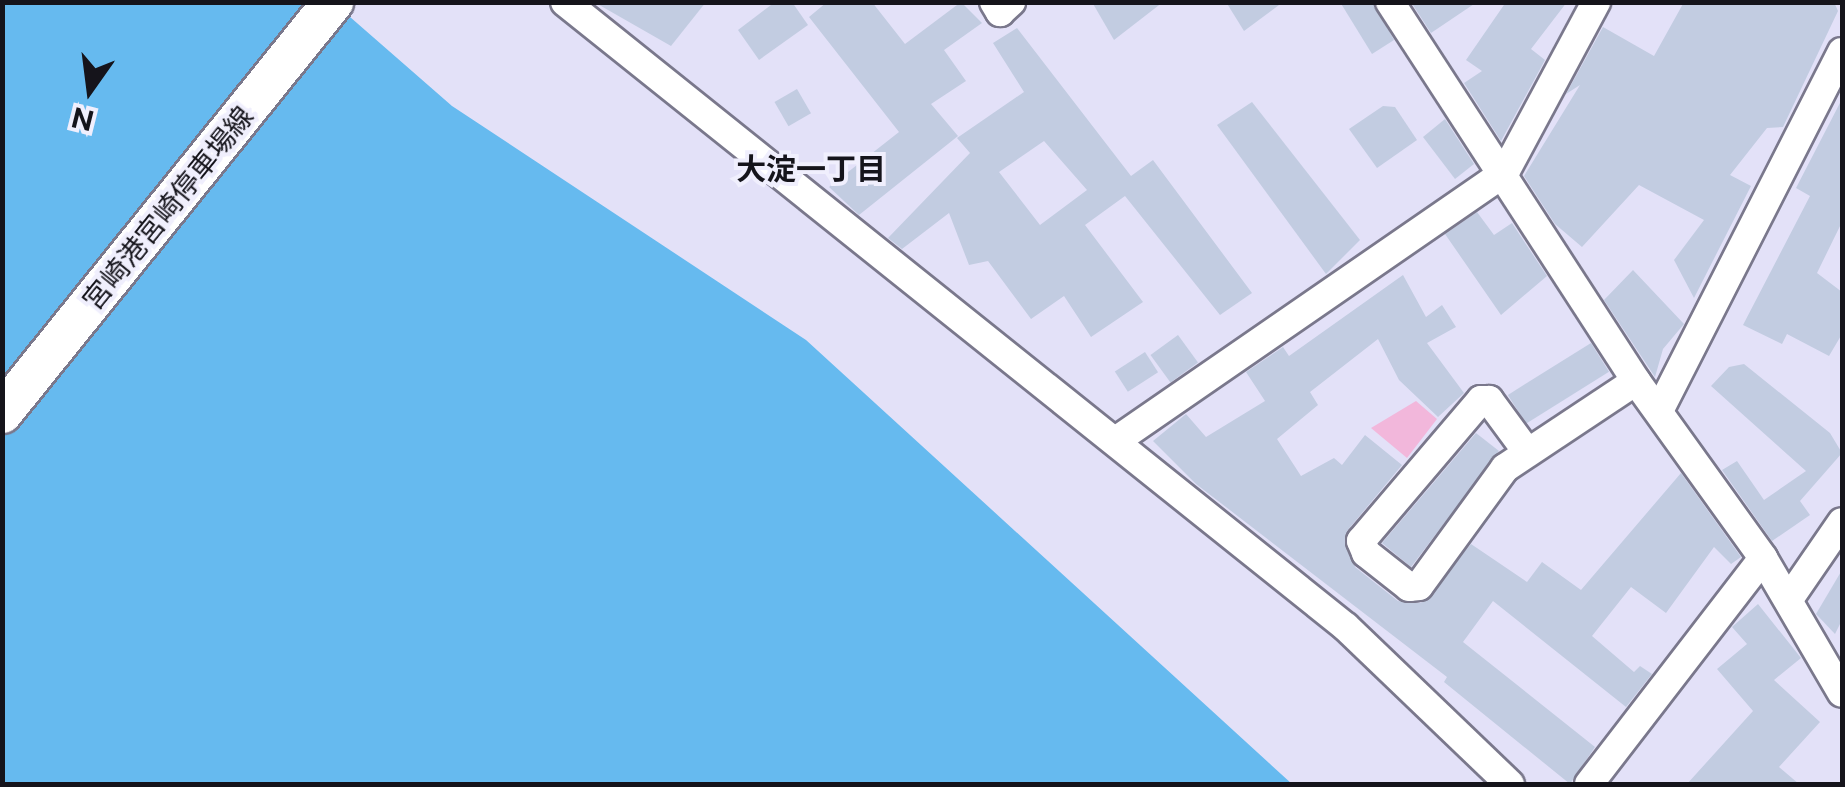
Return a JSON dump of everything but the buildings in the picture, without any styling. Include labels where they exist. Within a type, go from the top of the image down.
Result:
[{"type":"main road","name":"宮崎港宮崎停車場線","points":[[2,372],[299,2]]},
{"type":"main road","name":"宮崎港宮崎停車場線","points":[[2,413],[333,2]]},
{"type":"street","points":[[565,2],[1346,626],[1510,784]]},
{"type":"street","points":[[994,2],[1000,12],[1011,2]]},
{"type":"street","points":[[1390,2],[1505,172],[1636,381],[1763,558],[1842,693]]},
{"type":"street","points":[[1116,440],[1505,172],[1596,2]]},
{"type":"street","points":[[1659,411],[1842,52]]},
{"type":"street","points":[[1525,449],[1489,400],[1480,400],[1361,541],[1366,553],[1419,586],[1525,449],[1636,381]]},
{"type":"street","points":[[1789,598],[1842,522]]},
{"type":"street","points":[[1589,784],[1763,558]]},
{"type":"shaded area","points":[[1416,401],[1437,419],[1407,458],[1371,428]]},
{"type":"water","points":[[2,3],[334,3],[452,106],[806,340],[1292,784],[3,784]]},
{"type":"district","name":"大淀一丁目","points":[[811,169]]}]
